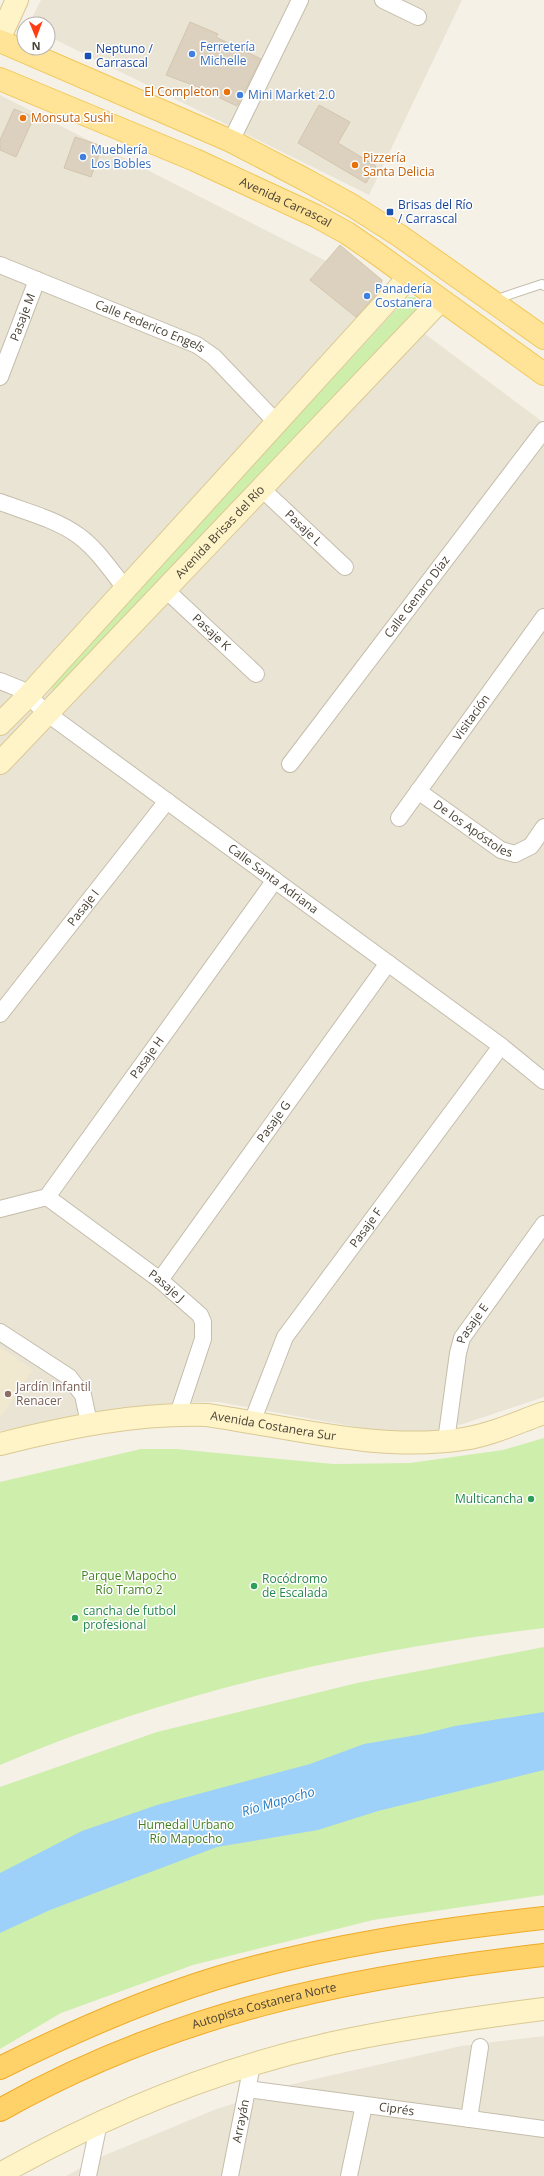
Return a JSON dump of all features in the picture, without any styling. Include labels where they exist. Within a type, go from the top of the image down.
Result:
[{"type":"highway","points":[[0,2068],[99,2022],[218,1978],[293,1958],[365,1943],[544,1918]]},
{"type":"highway","name":"Autopista Costanera Norte","points":[[0,2110],[51,2082],[117,2053],[178,2030],[256,2005],[328,1987],[392,1975],[544,1955]]},
{"type":"main road","points":[[0,42],[231,141],[353,206],[544,338]]},
{"type":"main road","name":"Avenida Carrascal","points":[[0,79],[195,160],[272,195],[341,229],[544,374]]},
{"type":"main road","points":[[195,160],[215,156],[231,141]]},
{"type":"street","points":[[0,37],[17,0]]},
{"type":"street","points":[[231,141],[300,0]]},
{"type":"street","points":[[383,0],[418,17]]},
{"type":"street","name":"Calle Federico Engels","points":[[0,265],[197,344],[214,357],[276,422]]},
{"type":"street","points":[[0,724],[28,696],[126,589],[409,277]]},
{"type":"street","name":"Pasaje M","points":[[0,377],[37,280]]},
{"type":"street","name":"Avenida Brisas del Río","points":[[0,763],[440,301]]},
{"type":"street","name":"Calle Genaro Díaz","points":[[290,764],[544,430]]},
{"type":"street","name":"Pasaje L","points":[[262,489],[345,567]]},
{"type":"street","points":[[0,502],[60,525],[79,536],[98,554],[126,589]]},
{"type":"street","name":"Pasaje K","points":[[166,590],[256,674]]},
{"type":"street","name":"Visitación","points":[[399,818],[544,617]]},
{"type":"street","name":"Calle Santa Adriana","points":[[0,681],[10,684],[28,696],[48,714],[501,1046],[544,1081]]},
{"type":"street","name":"De los Apóstoles","points":[[418,791],[501,850],[515,854],[531,846],[544,827]]},
{"type":"street","name":"Pasaje I","points":[[0,1014],[167,801]]},
{"type":"street","name":"Pasaje H","points":[[47,1197],[275,880]]},
{"type":"street","name":"Pasaje G","points":[[160,1280],[388,963]]},
{"type":"street","name":"Pasaje F","points":[[252,1422],[285,1337],[501,1046]]},
{"type":"street","points":[[0,1209],[47,1197]]},
{"type":"street","name":"Pasaje J","points":[[47,1197],[160,1280],[195,1308],[203,1322],[203,1339],[178,1414]]},
{"type":"street","name":"Pasaje E","points":[[446,1441],[458,1353],[462,1338],[544,1224]]},
{"type":"street","points":[[0,1332],[73,1382],[83,1395],[89,1423]]},
{"type":"street","name":"Avenida Costanera Sur","points":[[0,1444],[89,1423],[178,1414],[252,1422],[379,1442],[412,1444],[446,1441],[481,1435],[544,1413]]},
{"type":"street","points":[[0,2174],[99,2123],[164,2096],[252,2065],[301,2051],[365,2037],[464,2019],[544,2009]]},
{"type":"street","points":[[469,2119],[480,2047]]},
{"type":"street","name":"Arrayán","points":[[230,2176],[252,2065]]},
{"type":"street","name":"Ciprés","points":[[248,2089],[544,2129]]},
{"type":"street","points":[[349,2176],[364,2105]]},
{"type":"street","points":[[88,2176],[99,2123]]},
{"type":"lane","points":[[491,301],[542,284],[544,286]]},
{"type":"shaded area","points":[[41,0],[462,0],[369,195],[56,40],[56,16],[33,16]]},
{"type":"shaded area","points":[[0,95],[330,263],[544,423],[544,1397],[463,1424],[431,1431],[395,1434],[218,1402],[179,1402],[87,1414],[0,1431]]},
{"type":"shaded area","name":"Jardín Infantil Renacer","points":[[0,1347],[33,1370],[0,1418]]},
{"type":"shaded area","points":[[544,2036],[544,2176],[66,2176],[103,2156],[214,2110],[293,2084],[461,2046]]},
{"type":"green space","points":[[408,297],[415,297],[419,302],[418,307],[56,693],[49,686]]},
{"type":"green space","name":"Parque Mapocho Río Tramo 2","points":[[544,1438],[544,1628],[406,1648],[336,1661],[267,1677],[198,1695],[131,1716],[64,1739],[0,1765],[0,1482],[141,1449],[176,1449],[333,1464],[410,1463],[503,1450]]},
{"type":"green space","name":"Humedal Urbano Río Mapocho","points":[[544,1647],[544,1895],[373,1920],[193,1965],[61,2013],[0,2049],[0,1787],[157,1732],[357,1683]]},
{"type":"water","name":"Río Mapocho","points":[[544,1712],[544,1770],[378,1811],[318,1830],[217,1847],[50,1910],[0,1933],[0,1873],[82,1831],[157,1805],[310,1764],[364,1744],[423,1734],[455,1726]]},
{"type":"building","points":[[190,22],[218,34],[216,37],[261,59],[237,106],[218,97],[219,95],[166,75]]},
{"type":"building","points":[[319,105],[350,122],[338,143],[376,166],[366,183],[298,143]]},
{"type":"building","points":[[14,109],[34,117],[16,157],[0,150],[0,140]]},
{"type":"building","name":"Mueblería Los Bobles","points":[[75,137],[102,146],[91,177],[64,168]]},
{"type":"building","points":[[340,245],[382,280],[380,291],[356,317],[310,280]]},
{"type":"place","name":"Ferretería Michelle","points":[[192,54]]},
{"type":"place","name":"Neptuno / Carrascal","points":[[88,56]]},
{"type":"place","name":"El Completon","points":[[227,92]]},
{"type":"place","name":"Mini Market 2.0","points":[[240,95]]},
{"type":"place","name":"Monsuta Sushi","points":[[23,118]]},
{"type":"place","name":"Mueblería Los Bobles","points":[[83,157]]},
{"type":"place","name":"Pizzería Santa Delicia","points":[[355,165]]},
{"type":"place","name":"Brisas del Río / Carrascal","points":[[390,212]]},
{"type":"place","name":"Panadería Costanera","points":[[367,296]]},
{"type":"place","name":"Jardín Infantil Renacer","points":[[8,1394]]},
{"type":"place","name":"Multicancha","points":[[531,1499]]},
{"type":"place","name":"Rocódromo de Escalada","points":[[254,1586]]},
{"type":"place","name":"cancha de futbol profesional","points":[[75,1618]]}]
